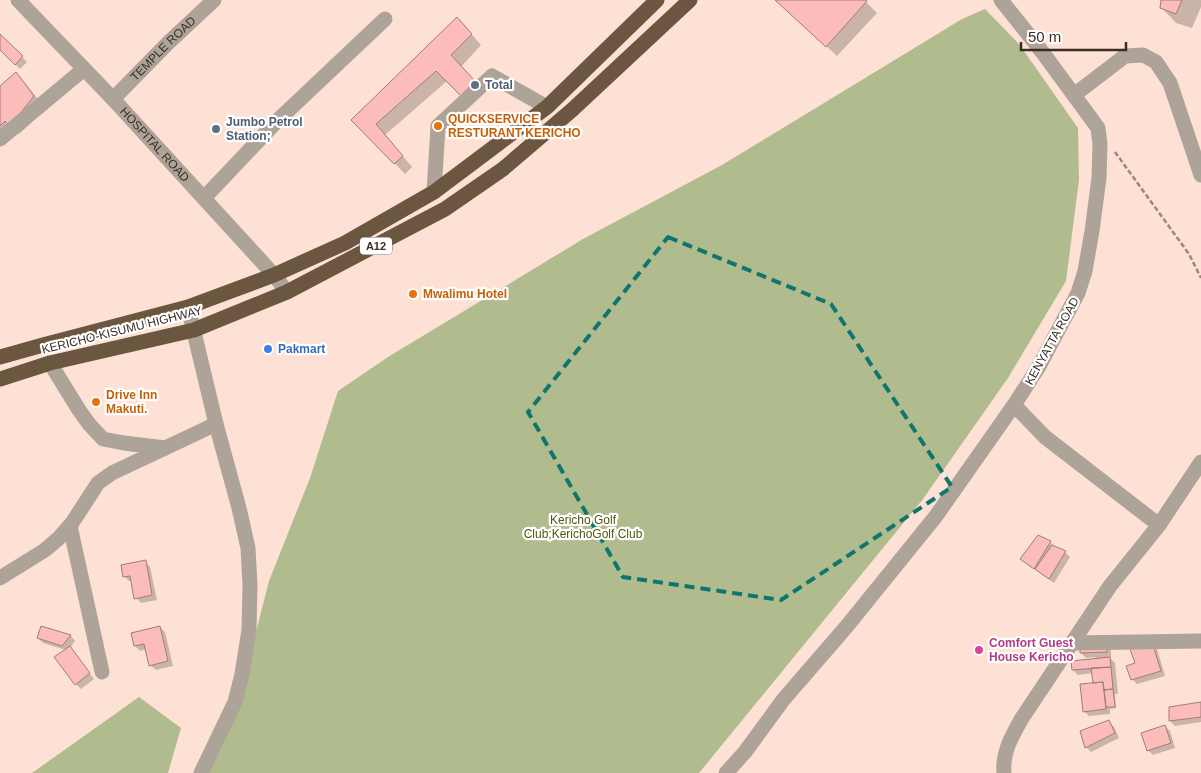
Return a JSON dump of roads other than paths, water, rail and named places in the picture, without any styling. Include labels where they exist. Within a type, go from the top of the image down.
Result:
[{"type":"highway","name":"KERICHO-KISUMU HIGHWAY","points":[[0,357],[188,307],[274,275],[345,243],[434,192],[547,107],[657,0]]},
{"type":"highway","name":"KERICHO-KISUMU HIGHWAY","points":[[0,379],[50,363],[194,330],[287,292],[445,209],[503,169],[572,110],[690,0]]},
{"type":"street","name":"HOSPITAL ROAD","points":[[18,0],[114,99],[274,275],[287,292]]},
{"type":"street","name":"TEMPLE ROAD","points":[[114,99],[168,43],[214,0]]},
{"type":"street","name":"KENYATTA ROAD","points":[[726,773],[745,752],[783,700],[847,626],[936,516],[1038,368],[1078,293],[1085,271],[1099,178],[1100,144],[1098,128],[1001,0]]},
{"type":"street","points":[[204,198],[277,120],[385,19]]},
{"type":"street","points":[[1074,95],[1125,56],[1143,55],[1156,62],[1170,83],[1201,176]]},
{"type":"street","points":[[0,139],[84,68]]},
{"type":"street","points":[[434,192],[438,126],[492,76],[547,107]]},
{"type":"street","points":[[188,307],[248,548],[250,585],[249,630],[242,674],[235,702],[201,773]]},
{"type":"street","points":[[50,363],[89,424],[103,439],[165,448]]},
{"type":"street","points":[[1014,405],[1045,437],[1159,525]]},
{"type":"street","points":[[0,578],[45,550],[59,538],[70,526],[98,483],[112,474],[216,424]]},
{"type":"street","points":[[1004,773],[1005,752],[1022,718],[1110,586],[1159,525],[1201,462]]},
{"type":"street","points":[[70,526],[102,672]]},
{"type":"street","points":[[1072,643],[1201,641]]},
{"type":"place","name":"Total","points":[[475,85]]},
{"type":"place","name":"QUICKSERVICE RESTURANT KERICHO","points":[[438,126]]},
{"type":"place","name":"Jumbo Petrol Station;","points":[[216,129]]},
{"type":"place","name":"Mwalimu Hotel","points":[[413,294]]},
{"type":"place","name":"Pakmart","points":[[268,349]]},
{"type":"place","name":"Drive Inn Makuti.","points":[[96,402]]},
{"type":"place","name":"Comfort Guest House Kericho","points":[[979,650]]},
{"type":"park label","name":"Kericho Golf Club;KerichoGolf Club","points":[[583,527]]}]
